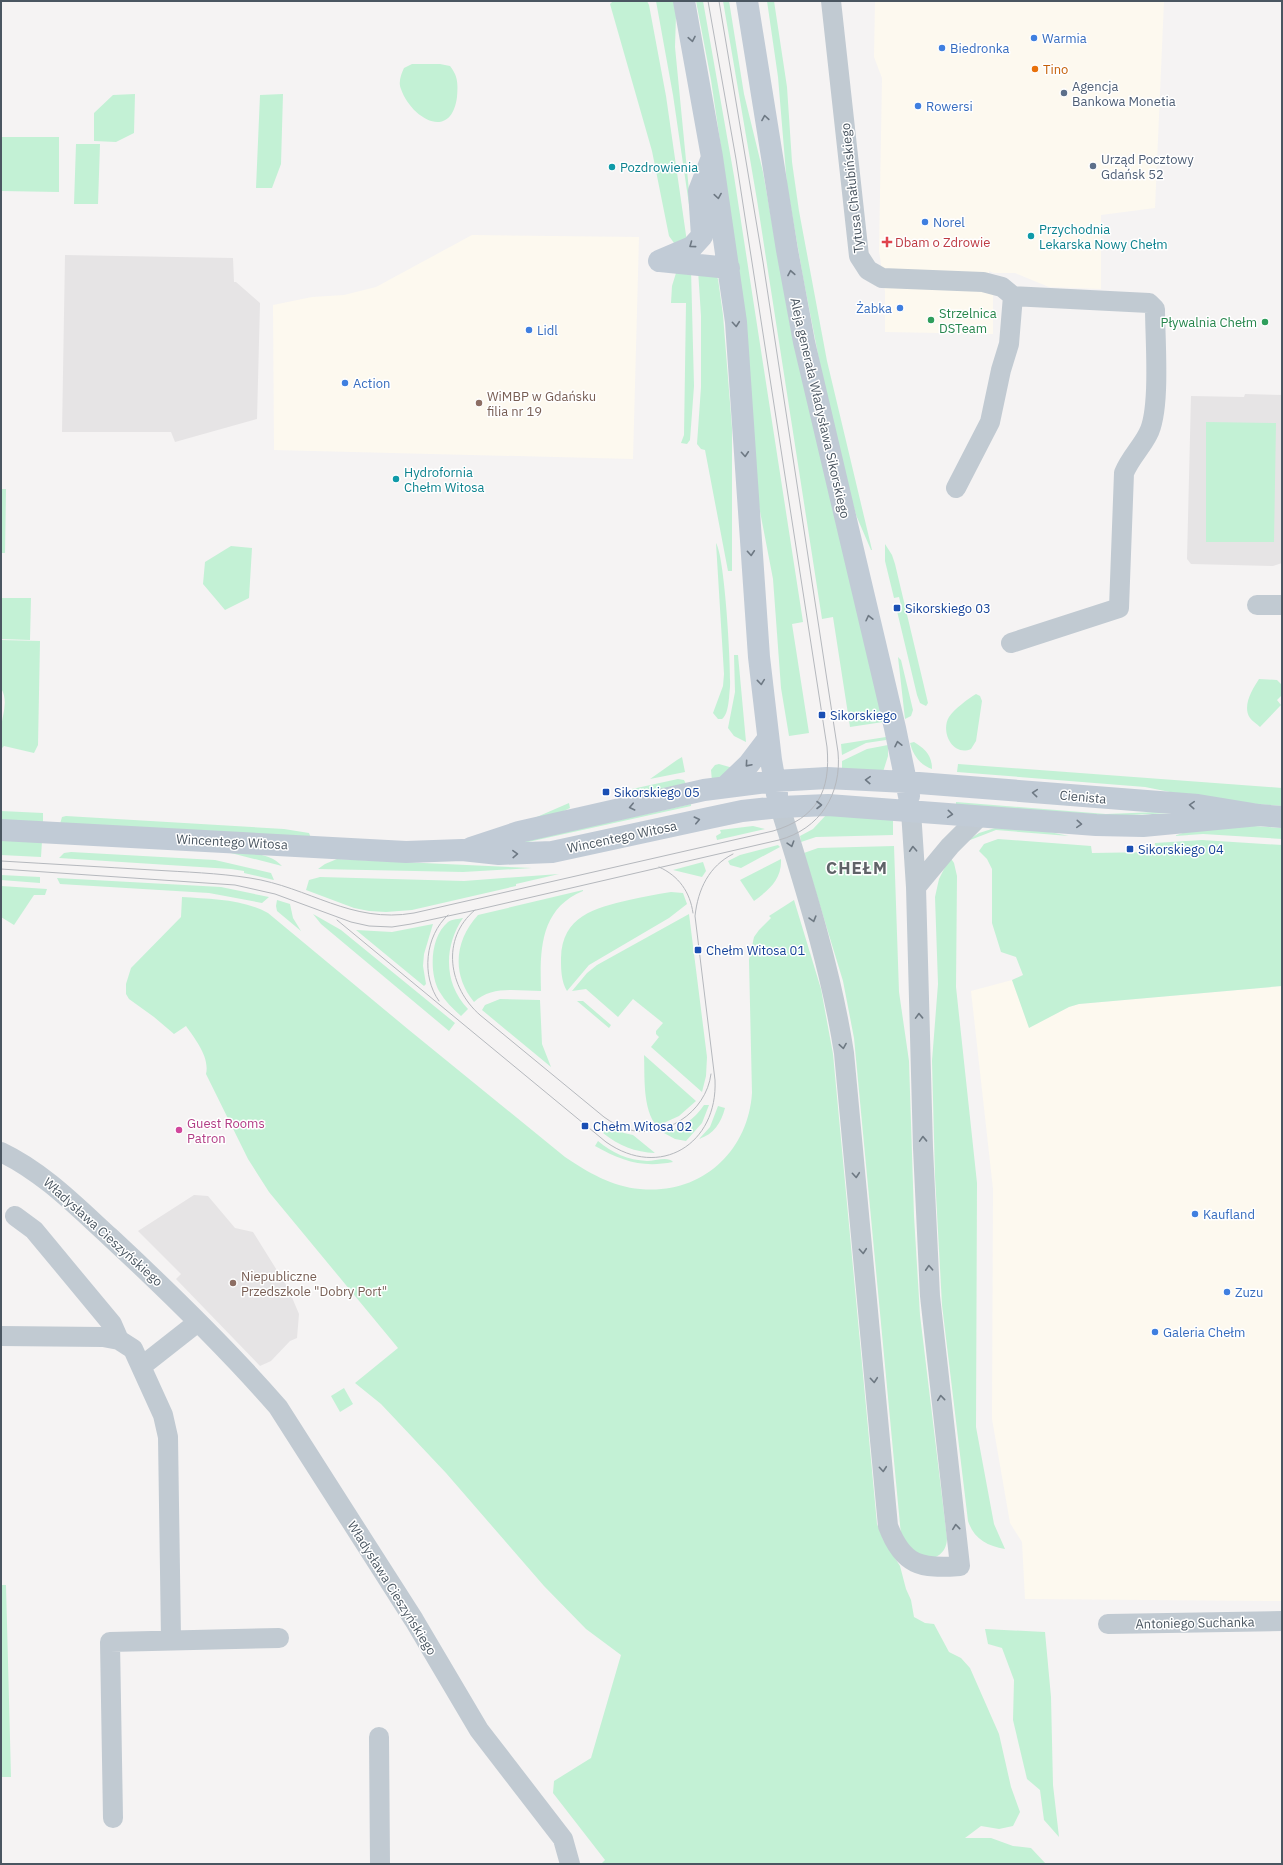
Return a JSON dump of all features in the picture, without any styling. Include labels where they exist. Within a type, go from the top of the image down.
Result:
[{"type":"street","points":[[684,1],[712,157],[729,268],[736,329],[758,650],[774,781],[780,807],[826,966],[837,1009],[844,1053],[888,1526],[894,1542],[904,1554],[916,1563],[934,1568],[960,1566],[930,1296],[923,1148],[916,887],[911,811]]},
{"type":"street","name":"Aleja generała Władysława Sikorskiego","points":[[747,1],[783,227],[804,342],[906,782],[911,811]]},
{"type":"street","name":"Tytusa Chałubińskiego","points":[[832,1],[861,261],[868,270],[882,278],[983,282],[1002,287],[1013,296],[1149,303],[1155,309],[1156,387],[1154,417],[1148,434],[1129,460],[1124,473],[1119,608],[1011,643]]},
{"type":"street","points":[[712,157],[699,191],[702,236],[692,247],[659,261],[729,268]]},
{"type":"street","points":[[956,488],[990,422],[999,376],[1009,344],[1013,296]]},
{"type":"street","points":[[1257,605],[1282,605]]},
{"type":"street","points":[[725,786],[749,764],[768,739]]},
{"type":"street","name":"Cienista","points":[[774,781],[838,778],[906,782],[1198,805],[1259,815],[1282,816]]},
{"type":"street","name":"Wincentego Witosa","points":[[462,850],[519,832],[725,786],[774,781]]},
{"type":"street","name":"Wincentego Witosa","points":[[1,830],[399,851],[462,850],[499,854],[552,852],[742,811],[780,807],[828,806],[911,811]]},
{"type":"street","name":"Cienista","points":[[911,811],[1096,825],[1142,826],[1259,815]]},
{"type":"street","points":[[916,887],[950,846],[979,817]]},
{"type":"street","name":"Władysława Cieszyńskiego","points":[[1,1152],[20,1161],[56,1188],[168,1290],[260,1386],[278,1407],[414,1620],[480,1730],[563,1840],[570,1864]]},
{"type":"street","points":[[15,1216],[34,1230],[112,1324],[119,1340]]},
{"type":"street","points":[[142,1366],[198,1322]]},
{"type":"street","points":[[1,1336],[90,1336],[119,1340],[134,1349],[163,1415],[168,1437],[171,1639]]},
{"type":"street","name":"Antoniego Suchanka","points":[[1108,1624],[1282,1621]]},
{"type":"street","points":[[113,1818],[110,1642],[171,1639],[279,1638]]},
{"type":"street","points":[[379,1737],[380,1864]]},
{"type":"shaded area","points":[[875,1],[1164,1],[1155,208],[1101,215],[1101,289],[1049,287],[1015,273],[994,273],[989,271],[988,294],[993,294],[993,334],[885,332],[885,292],[879,251],[882,78],[874,57]]},
{"type":"shaded area","points":[[472,235],[639,237],[633,459],[274,450],[273,305],[312,297],[344,295],[376,287]]},
{"type":"shaded area","points":[[65,255],[233,258],[234,282],[236,282],[260,303],[257,419],[175,442],[171,432],[62,432]]},
{"type":"shaded area","points":[[1245,394],[1282,395],[1282,563],[1273,566],[1191,564],[1187,559],[1191,396],[1244,397]]},
{"type":"shaded area","points":[[1012,980],[1029,1027],[1069,1007],[1079,1004],[1282,986],[1282,1601],[1025,1599],[1022,1542],[1010,1523],[992,1419],[993,1189],[971,991]]},
{"type":"shaded area","name":"Niepubliczne Przedszkole \"Dobry Port\"","points":[[194,1195],[208,1196],[235,1228],[253,1232],[288,1288],[299,1314],[297,1338],[290,1341],[271,1361],[260,1366],[176,1279],[181,1274],[138,1231]]},
{"type":"green space","points":[[613,1],[647,1],[649,5],[666,96],[687,242],[674,243],[669,236],[652,151],[610,4]]},
{"type":"green space","points":[[656,1],[674,1],[676,15],[675,47],[693,232],[673,95]]},
{"type":"green space","points":[[696,1],[703,1],[734,176],[803,622],[792,624],[809,733],[789,736],[781,688],[773,579],[758,501],[728,195],[711,80]]},
{"type":"green space","points":[[723,1],[729,1],[744,94],[763,172],[791,330],[883,722],[850,727],[833,617],[822,619],[757,200]]},
{"type":"green space","points":[[767,1],[774,1],[787,87],[792,162],[799,211],[827,361],[872,550],[856,515],[850,493],[823,380],[803,277],[787,185],[778,77]]},
{"type":"green space","points":[[412,64],[440,64],[450,66],[455,73],[457,80],[457,97],[453,111],[447,119],[439,122],[430,121],[413,109],[406,100],[400,87],[400,78],[404,68]]},
{"type":"green space","points":[[135,94],[134,133],[116,142],[94,141],[94,113],[113,95]]},
{"type":"green space","points":[[283,94],[281,164],[272,188],[256,188],[260,95]]},
{"type":"green space","points":[[1,137],[59,137],[59,192],[1,191]]},
{"type":"green space","points":[[76,144],[100,144],[98,204],[74,204]]},
{"type":"green space","points":[[691,269],[694,386],[690,440],[687,444],[681,443],[684,435],[686,303],[671,303],[672,286],[676,273]]},
{"type":"green space","points":[[698,270],[715,274],[718,279],[723,315],[732,428],[732,571],[728,571],[705,450],[701,449],[697,444],[701,387],[701,316]]},
{"type":"green space","points":[[1206,422],[1276,423],[1274,542],[1206,542]]},
{"type":"green space","points":[[1,489],[6,489],[5,553],[1,553]]},
{"type":"green space","points":[[716,543],[725,590],[730,658],[729,700],[726,713],[722,719],[718,719],[713,713],[723,686],[724,674]]},
{"type":"green space","points":[[885,544],[892,555],[895,564],[928,703],[926,706],[920,703],[917,695],[897,611],[902,609],[899,597],[894,598],[885,561]]},
{"type":"green space","points":[[231,546],[252,548],[249,598],[225,610],[203,584],[205,562]]},
{"type":"green space","points":[[1,598],[31,598],[30,640],[1,639]]},
{"type":"green space","points":[[1,640],[40,641],[38,745],[34,753],[4,746],[1,749],[1,729],[5,698],[1,688]]},
{"type":"green space","points":[[734,655],[738,655],[746,742],[734,736],[728,728],[735,692]]},
{"type":"green space","points":[[898,657],[901,660],[913,710],[911,716],[905,719]]},
{"type":"green space","points":[[1259,679],[1277,680],[1282,685],[1282,695],[1277,700],[1281,705],[1260,727],[1250,718],[1247,708],[1249,698]]},
{"type":"green space","points":[[976,694],[980,696],[982,701],[976,741],[971,749],[965,751],[954,746],[950,742],[947,736],[947,723],[949,717],[954,711]]},
{"type":"green space","points":[[886,737],[886,740],[866,743],[842,755],[841,744]]},
{"type":"green space","points":[[914,742],[929,756],[932,769],[924,765],[913,752],[910,743]]},
{"type":"green space","points":[[888,745],[888,756],[883,772],[842,770],[842,761],[867,749]]},
{"type":"green space","points":[[682,757],[685,772],[650,779],[677,760]]},
{"type":"green space","points":[[719,764],[733,768],[723,776],[712,781],[711,770],[715,765]]},
{"type":"green space","points":[[958,764],[1282,788],[1282,806],[1210,800],[1145,787],[957,772]]},
{"type":"green space","points":[[678,779],[684,780],[688,788],[633,793],[632,789]]},
{"type":"green space","points":[[956,802],[1106,814],[1158,812],[1174,813],[1106,816],[956,805]]},
{"type":"green space","points":[[569,803],[570,808],[547,819],[516,826]]},
{"type":"green space","points":[[691,804],[691,806],[510,846],[525,841]]},
{"type":"green space","points":[[1,811],[43,813],[43,822],[1,820]]},
{"type":"green space","points":[[827,814],[893,817],[893,835],[816,837],[801,842],[800,836],[813,829]]},
{"type":"green space","points":[[66,816],[284,829],[309,833],[311,838],[60,824],[62,817]]},
{"type":"green space","points":[[753,826],[765,829],[717,840],[716,836],[721,833],[720,830]]},
{"type":"green space","points":[[1254,826],[1282,828],[1282,839],[1203,834],[1174,836],[1191,830]]},
{"type":"green space","points":[[995,828],[1045,831],[1069,836],[996,830],[965,842],[979,833]]},
{"type":"green space","points":[[998,839],[1091,846],[1092,853],[1154,852],[1155,843],[1202,840],[1282,845],[1282,986],[1079,1004],[1069,1007],[1029,1028],[1012,980],[1023,975],[1016,957],[1001,952],[992,923],[992,869],[987,859],[979,851],[984,844]]},
{"type":"green space","points":[[1,840],[42,841],[41,857],[1,855]]},
{"type":"green space","points":[[778,845],[780,847],[741,868],[730,865],[728,861],[740,855]]},
{"type":"green space","points":[[894,846],[899,992],[909,1061],[914,1216],[920,1315],[947,1538],[944,1550],[934,1558],[916,1555],[901,1535],[854,1038],[843,981],[804,853],[818,848]]},
{"type":"green space","points":[[71,852],[215,860],[271,873],[274,880],[244,873],[244,871],[231,869],[59,858],[64,853]]},
{"type":"green space","points":[[227,852],[256,854],[270,858],[282,866]]},
{"type":"green space","points":[[950,857],[954,863],[957,876],[956,987],[977,1183],[976,1427],[994,1524],[1005,1549],[992,1546],[982,1541],[974,1533],[968,1521],[942,1305],[935,1176],[932,1061],[938,984],[935,897],[939,879]]},
{"type":"green space","points":[[337,859],[532,868],[463,872],[318,869]]},
{"type":"green space","points":[[781,859],[781,866],[774,883],[765,893],[754,901],[740,880]]},
{"type":"green space","points":[[703,862],[706,871],[702,877],[673,870]]},
{"type":"green space","points":[[559,874],[516,884],[516,886],[412,910],[386,912],[354,908],[306,890],[309,880],[320,877],[464,881]]},
{"type":"green space","points":[[1,875],[40,877],[40,883],[1,880]]},
{"type":"green space","points":[[57,878],[221,887],[269,897],[262,903],[209,893],[60,884]]},
{"type":"green space","points":[[1,886],[47,889],[45,895],[34,895],[14,925],[1,917]]},
{"type":"green space","points":[[583,890],[569,899],[558,909],[550,920],[542,947],[541,991],[497,991],[489,993],[474,1002],[462,980],[459,969],[459,957],[464,935],[478,915]]},
{"type":"green space","points":[[671,892],[683,893],[687,904],[669,918],[589,965],[567,991],[562,979],[561,958],[567,932],[574,923],[583,916],[604,907],[629,900]]},
{"type":"green space","points":[[182,897],[237,902],[258,908],[268,913],[565,1157],[582,1168],[610,1182],[630,1188],[640,1189],[662,1189],[682,1185],[701,1177],[717,1166],[731,1151],[741,1134],[748,1115],[752,1093],[749,960],[754,937],[771,918],[769,916],[794,900],[821,989],[833,1054],[877,1524],[883,1539],[900,1566],[906,1589],[911,1600],[914,1617],[925,1623],[934,1624],[949,1652],[961,1658],[970,1668],[999,1734],[1011,1787],[1020,1812],[1013,1826],[999,1829],[981,1826],[965,1838],[991,1838],[1013,1846],[1031,1848],[1046,1864],[601,1864],[605,1860],[553,1793],[554,1781],[591,1758],[621,1655],[586,1629],[544,1586],[446,1473],[381,1404],[355,1383],[398,1348],[269,1192],[248,1159],[206,1074],[206,1061],[201,1048],[186,1026],[174,1034],[129,999],[126,994],[126,984],[131,968],[181,917]]},
{"type":"green space","points":[[277,900],[290,904],[293,918],[301,931],[277,911]]},
{"type":"green space","points":[[313,914],[341,930],[455,1023],[449,1031],[321,924]]},
{"type":"green space","points":[[689,914],[707,1057],[706,1076],[702,1092],[651,1047],[659,1037],[656,1034],[656,1031],[663,1023],[633,999],[618,1017],[586,989],[572,991],[587,973],[597,965]]},
{"type":"green space","points":[[463,918],[452,940],[449,964],[450,976],[454,988],[468,1009],[461,1016],[449,1005],[439,991],[434,974],[433,955],[438,936],[442,928],[450,921]]},
{"type":"green space","points":[[433,924],[424,954],[423,966],[426,984],[424,986],[356,930],[392,932]]},
{"type":"green space","points":[[500,999],[540,1000],[542,1044],[551,1067],[482,1010],[485,1005]]},
{"type":"green space","points":[[577,1001],[583,1001],[611,1025],[609,1028]]},
{"type":"green space","points":[[644,1055],[696,1101],[679,1116],[657,1126],[649,1111],[645,1092]]},
{"type":"green space","points":[[704,1105],[709,1105],[702,1123],[686,1141],[675,1139],[664,1133],[687,1123]]},
{"type":"green space","points":[[718,1106],[725,1108],[719,1123],[713,1131],[699,1139],[710,1127]]},
{"type":"green space","points":[[608,1126],[633,1135],[655,1153],[634,1150],[621,1145],[603,1133]]},
{"type":"green space","points":[[598,1141],[609,1149],[627,1157],[647,1161],[668,1159],[673,1162],[662,1164],[642,1164],[632,1162],[614,1156],[595,1146]]},
{"type":"green space","points":[[344,1388],[353,1404],[340,1412],[331,1396]]},
{"type":"green space","points":[[1,1585],[6,1585],[11,1777],[1,1777]]},
{"type":"green space","points":[[985,1629],[1045,1632],[1051,1697],[1053,1785],[1059,1837],[1044,1820],[1040,1790],[1027,1779],[1013,1720],[1014,1680],[1002,1648],[988,1644]]},
{"type":"tram line","points":[[1,861],[238,876],[292,889],[350,909],[391,915],[414,913],[773,831],[801,819],[818,801],[826,777],[828,763],[827,747],[736,159],[708,1]]},
{"type":"tram line","points":[[1,869],[235,885],[275,894],[351,922],[369,926],[392,927],[476,910],[779,840],[806,828],[817,818],[825,808],[832,795],[836,782],[838,752],[763,262],[719,1]]},
{"type":"tram line","points":[[337,920],[606,1142],[626,1153],[646,1157],[665,1156],[682,1149],[696,1138],[707,1122],[713,1103],[715,1080],[695,916],[699,897],[706,879],[717,865],[733,854]]},
{"type":"tram line","points":[[659,867],[678,880],[689,898],[693,913]]},
{"type":"tram line","points":[[475,910],[464,922],[457,935],[453,949],[453,963],[456,978],[461,991],[469,1004],[480,1015],[607,1119],[626,1129],[640,1131],[655,1131],[668,1127],[681,1120],[701,1101],[711,1074]]},
{"type":"tram line","points":[[439,1001],[433,991],[430,980],[428,956],[434,934],[448,915]]},
{"type":"place","name":"Warmia","points":[[1034,38]]},
{"type":"place","name":"Biedronka","points":[[942,48]]},
{"type":"place","name":"Tino","points":[[1035,69]]},
{"type":"place","name":"Agencja Bankowa Monetia","points":[[1064,93]]},
{"type":"place","name":"Rowersi","points":[[918,106]]},
{"type":"place","name":"Urząd Pocztowy Gdańsk 52","points":[[1093,166]]},
{"type":"place","name":"Pozdrowienia","points":[[612,167]]},
{"type":"place","name":"Norel","points":[[925,222]]},
{"type":"place","name":"Przychodnia Lekarska Nowy Chełm","points":[[1031,236]]},
{"type":"place","name":"Dbam o Zdrowie","points":[[887,242]]},
{"type":"place","name":"Żabka","points":[[900,308]]},
{"type":"place","name":"Strzelnica DSTeam","points":[[931,320]]},
{"type":"place","name":"Pływalnia Chełm","points":[[1265,322]]},
{"type":"place","name":"Lidl","points":[[529,330]]},
{"type":"place","name":"Action","points":[[345,383]]},
{"type":"place","name":"WiMBP w Gdańsku filia nr 19","points":[[479,403]]},
{"type":"place","name":"Hydrofornia Chełm Witosa","points":[[396,479]]},
{"type":"place","name":"Sikorskiego 03","points":[[897,608]]},
{"type":"place","name":"Sikorskiego","points":[[822,715]]},
{"type":"place","name":"Sikorskiego 05","points":[[606,792]]},
{"type":"place","name":"Sikorskiego 04","points":[[1130,849]]},
{"type":"place","name":"Chełm Witosa 01","points":[[698,950]]},
{"type":"place","name":"Chełm Witosa 02","points":[[585,1126]]},
{"type":"place","name":"Guest Rooms Patron","points":[[179,1130]]},
{"type":"place","name":"Kaufland","points":[[1195,1214]]},
{"type":"place","name":"Niepubliczne Przedszkole \"Dobry Port\"","points":[[233,1283]]},
{"type":"place","name":"Zuzu","points":[[1227,1292]]},
{"type":"place","name":"Galeria Chełm","points":[[1155,1332]]},
{"type":"district","name":"CHEŁM","points":[[857,868]]}]
